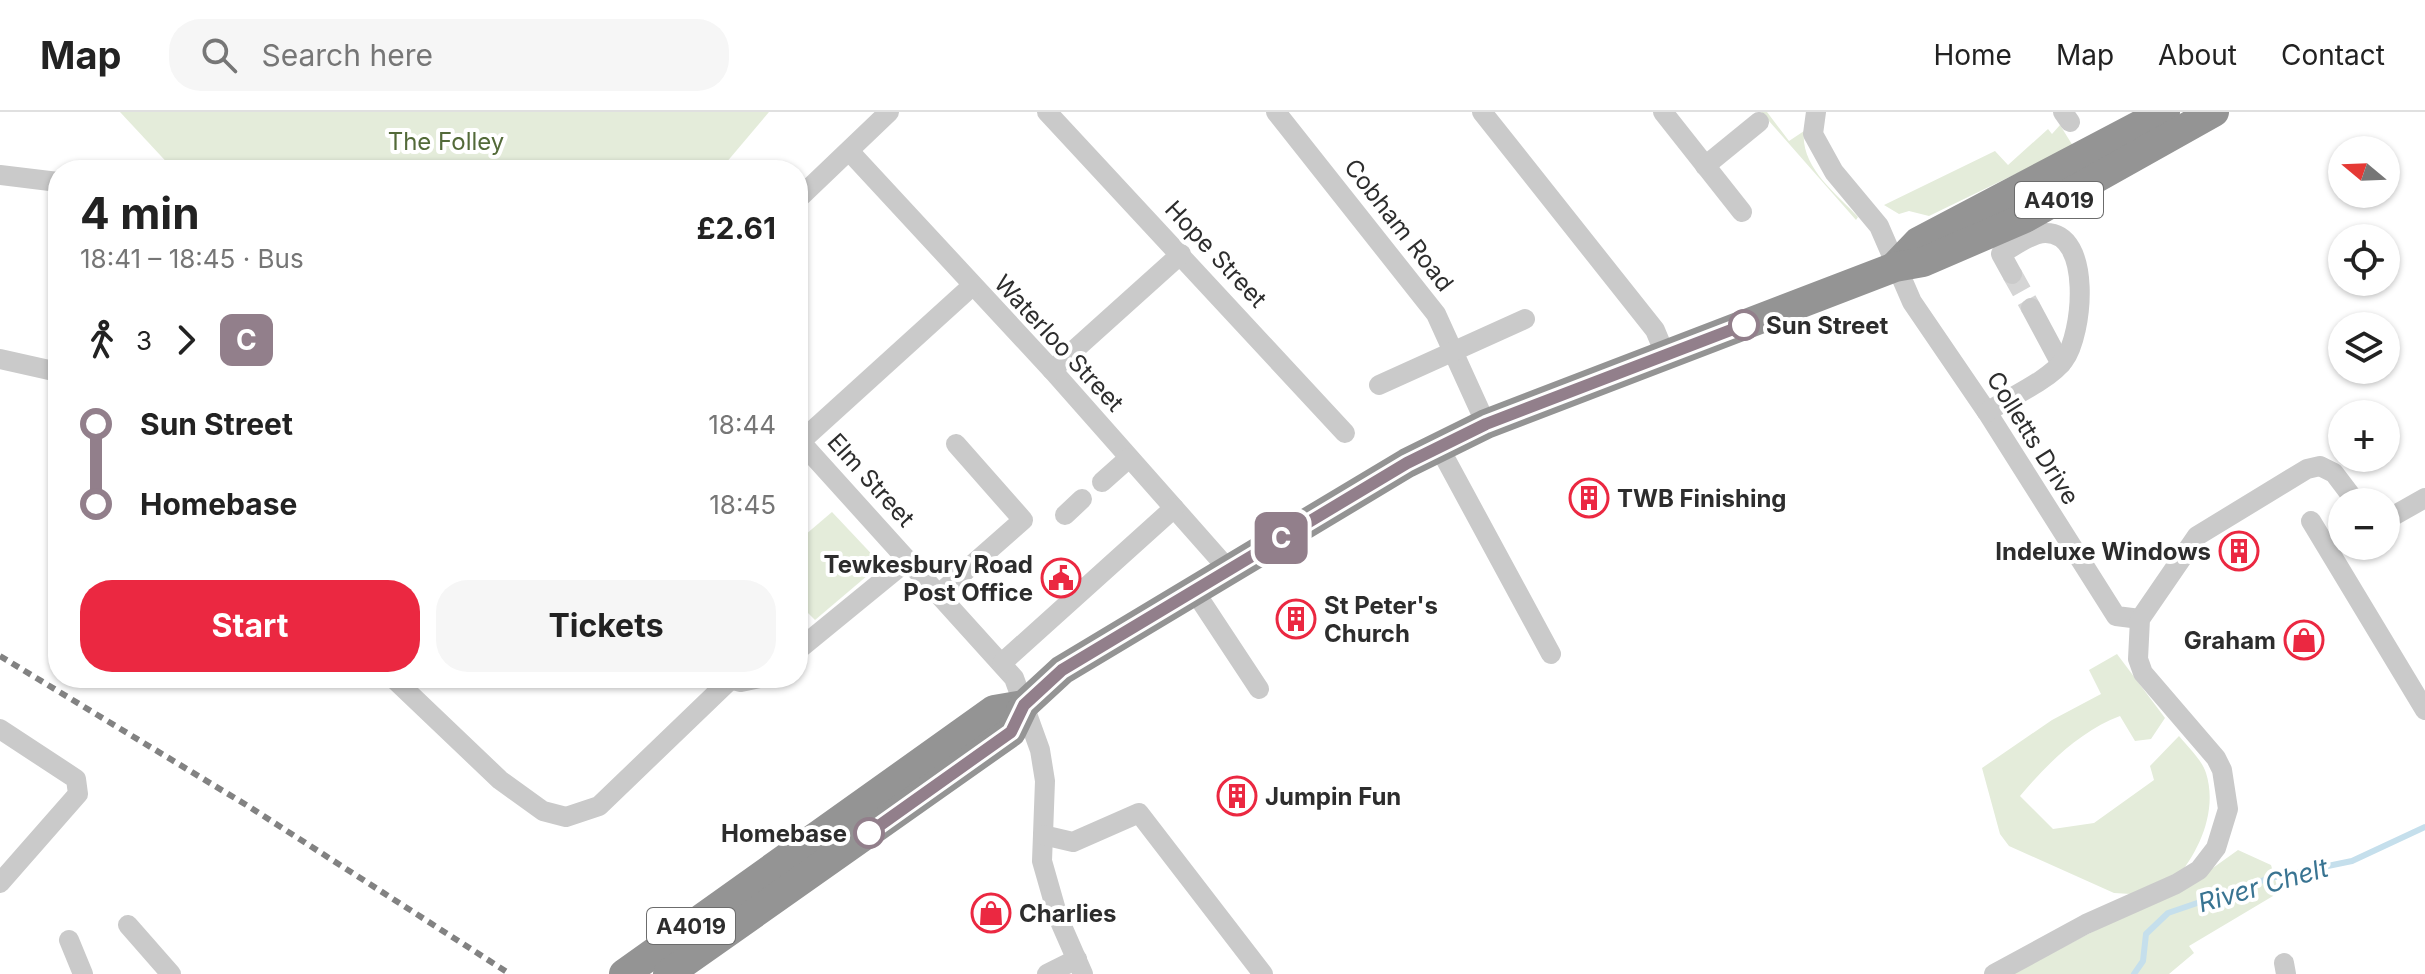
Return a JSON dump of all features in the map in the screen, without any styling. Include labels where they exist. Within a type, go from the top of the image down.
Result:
[{"type":"highway","name":"A4019","points":[[1895,267],[1918,242],[2165,112]]},
{"type":"highway","name":"A4019","points":[[624,974],[769,887],[1011,732],[1024,705],[1062,670],[1195,592],[1228,569],[1439,447],[1486,424],[1665,354],[1895,267],[1923,262],[2025,218],[2214,112]]},
{"type":"highway","name":"A4019","points":[[668,974],[769,887]]},
{"type":"street","points":[[808,190],[889,112]]},
{"type":"street","name":"Hope Street","points":[[1047,112],[1345,433]]},
{"type":"street","name":"Cobham Road","points":[[1276,112],[1436,314],[1486,424]]},
{"type":"street","points":[[1482,112],[1655,330],[1665,354]]},
{"type":"street","points":[[1663,112],[1742,212]]},
{"type":"street","name":"Colletts Drive","points":[[1816,112],[1813,134],[1834,172],[1879,226],[1912,302],[1987,412],[2116,616],[2140,619]]},
{"type":"street","points":[[1705,166],[1759,122]]},
{"type":"street","name":"Waterloo Street","points":[[850,152],[1052,370],[1228,569]]},
{"type":"street","points":[[0,175],[48,181]]},
{"type":"street","points":[[1987,412],[2061,364],[2075,340],[2077,258],[2065,239],[2041,233],[2001,254],[2012,274]]},
{"type":"street","points":[[1052,370],[1181,254]]},
{"type":"street","points":[[808,433],[972,286]]},
{"type":"street","points":[[2031,308],[2061,364]]},
{"type":"street","points":[[1379,385],[1525,319]]},
{"type":"street","points":[[0,359],[48,370]]},
{"type":"street","points":[[939,594],[1023,520],[956,444]]},
{"type":"street","points":[[1439,447],[1551,654]]},
{"type":"street","name":"Elm Street","points":[[808,451],[1014,678],[1040,750],[1045,781],[1042,861],[1058,917],[1080,967]]},
{"type":"street","points":[[1102,482],[1129,458]]},
{"type":"street","points":[[1994,974],[2199,870],[2216,848],[2226,822],[2228,796],[2216,758],[2140,666],[2140,619],[2197,536],[2307,469],[2326,467],[2344,488]]},
{"type":"street","points":[[2400,512],[2425,498]]},
{"type":"street","points":[[1065,515],[1082,499]]},
{"type":"street","points":[[1002,663],[1174,508]]},
{"type":"street","points":[[2311,521],[2425,710]]},
{"type":"street","points":[[808,642],[908,560]]},
{"type":"street","points":[[1195,592],[1259,689]]},
{"type":"street","points":[[403,688],[500,780],[543,811],[566,817],[599,806],[719,688]]},
{"type":"street","points":[[0,729],[76,779],[78,794],[0,883]]},
{"type":"street","points":[[1043,835],[1073,842],[1139,813],[1263,974]]},
{"type":"street","points":[[128,925],[171,974]]},
{"type":"street","points":[[69,940],[83,974]]},
{"type":"street","points":[[1047,974],[1080,967]]},
{"type":"green space","name":"The Folley","points":[[120,112],[769,112],[728,160],[165,160]]},
{"type":"green space","points":[[1761,112],[1767,112],[1789,141],[1804,131],[1804,144],[1814,168],[1858,217],[1856,220]]},
{"type":"green space","points":[[2060,125],[2073,146],[1929,216],[1909,211],[1899,214],[1884,205],[1995,151],[2008,165],[2048,129],[2052,134]]},
{"type":"green space","points":[[832,512],[881,564],[815,620],[808,613],[808,532]]},
{"type":"green space","points":[[2117,654],[2165,718],[2151,739],[2135,741],[2120,716],[2105,722],[2065,750],[2020,796],[2053,829],[2094,823],[2154,780],[2150,766],[2179,736],[2206,773],[2210,802],[2204,830],[2192,857],[2175,880],[2131,894],[2114,893],[2009,846],[2000,834],[1982,768],[2052,720],[2101,694],[2089,670]]},
{"type":"green space","points":[[2238,850],[2271,865],[2277,886],[2273,896],[2189,946],[2194,953],[2169,974],[2012,974],[2210,870]]},
{"type":"waterway","name":"River Chelt","points":[[2134,974],[2143,961],[2146,934],[2168,913],[2270,878],[2352,861],[2425,827]]},
{"type":"tunnel","points":[[2012,274],[2031,308]]},
{"type":"railway","points":[[0,656],[48,685]]},
{"type":"railway","points":[[53,688],[248,806],[510,974]]},
{"type":"bus line","name":"C","points":[[869,833],[1011,732],[1024,705],[1062,670],[1407,463],[1486,424],[1744,325]]},
{"type":"place","name":"Sun Street","points":[[1744,325]]},
{"type":"place","name":"TWB Finishing","points":[[1589,498]]},
{"type":"place","name":"Indeluxe Windows","points":[[2239,551]]},
{"type":"place","name":"Tewkesbury Road Post Office","points":[[1061,578]]},
{"type":"place","name":"St Peter's Church","points":[[1296,619]]},
{"type":"place","name":"Graham","points":[[2304,640]]},
{"type":"place","name":"Jumpin Fun","points":[[1237,796]]},
{"type":"place","name":"Homebase","points":[[869,833]]},
{"type":"place","name":"Charlies","points":[[991,913]]}]
